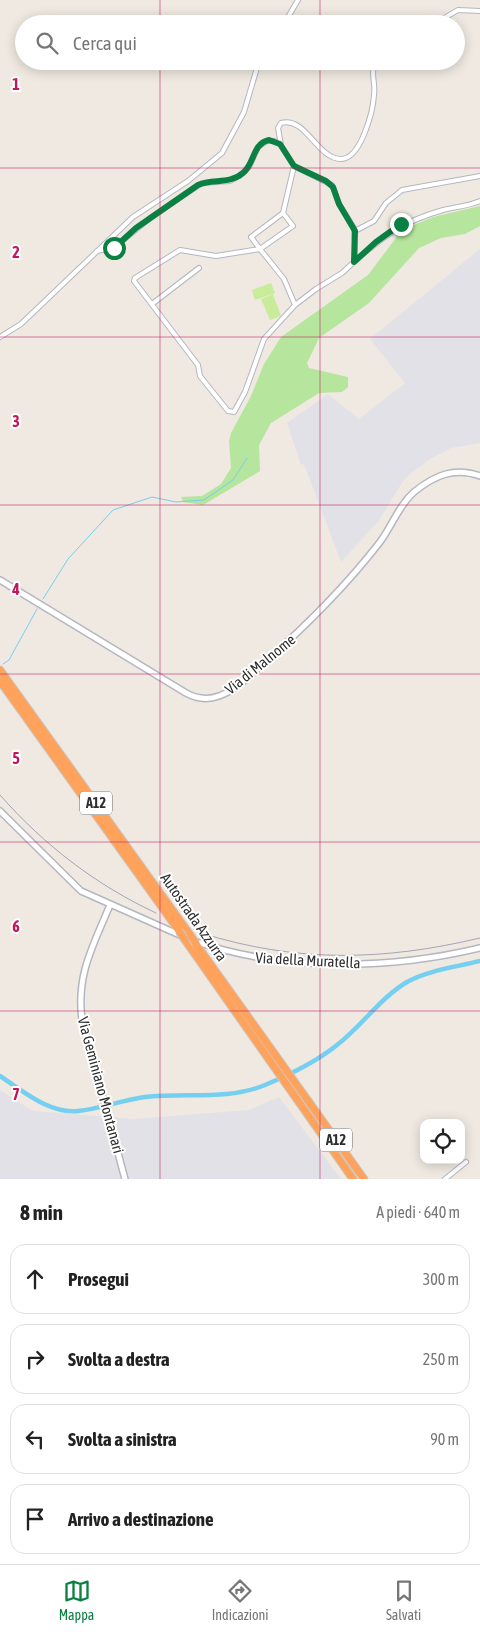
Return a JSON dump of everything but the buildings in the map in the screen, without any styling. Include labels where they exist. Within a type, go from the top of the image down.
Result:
[{"type":"highway","name":"Autostrada Azzurra","points":[[0,670],[280,1067],[364,1179]]},
{"type":"highway","name":"Autostrada Azzurra","points":[[0,681],[179,931],[196,944],[280,1067]]},
{"type":"highway","name":"Autostrada Azzurra","points":[[292,1083],[353,1179]]},
{"type":"street","points":[[289,15],[298,0]]},
{"type":"street","points":[[449,15],[458,10],[480,11]]},
{"type":"street","points":[[0,337],[21,324],[133,217],[174,191],[222,153],[244,112],[256,70]]},
{"type":"street","points":[[354,262],[355,231],[339,204],[332,185],[294,166],[281,145],[278,128],[281,123],[287,122],[302,130],[330,156],[344,159],[353,154],[366,130],[374,94],[373,70]]},
{"type":"street","points":[[97,251],[116,246],[136,228],[198,185],[207,182],[230,181],[239,176],[248,169],[257,148],[263,142],[273,140],[281,145]]},
{"type":"street","points":[[294,166],[284,213],[251,237],[284,279],[295,305]]},
{"type":"street","points":[[355,231],[372,223],[386,202],[401,190],[480,176]]},
{"type":"street","points":[[284,213],[292,226],[260,249],[216,256],[188,250],[177,251],[134,279],[135,285],[152,304],[198,365],[200,376],[230,412],[236,410],[244,395],[263,341],[295,305],[314,290],[335,279],[376,242],[401,224],[480,201]]},
{"type":"street","points":[[152,304],[199,268]]},
{"type":"street","name":"Via di Malnome","points":[[0,580],[186,694],[200,698],[218,696],[249,676],[298,632],[339,591],[380,542],[406,500],[416,491],[449,472],[463,471],[480,476]]},
{"type":"street","name":"Via della Muratella","points":[[0,811],[81,890],[110,905],[206,945],[241,955],[274,960],[324,963],[394,961],[439,957],[480,948]]},
{"type":"street","name":"Via Geminiano Montanari","points":[[110,905],[84,971],[80,998],[82,1020],[125,1179]]},
{"type":"street","points":[[446,1179],[466,1162]]},
{"type":"shaded area","points":[[480,249],[480,443],[451,448],[430,459],[405,478],[378,522],[341,562],[304,464],[301,465],[287,423],[328,394],[359,419],[405,383],[370,339]]},
{"type":"shaded area","points":[[0,1090],[33,1111],[134,1119],[248,1110],[279,1097],[341,1179],[0,1179]]},
{"type":"green space","points":[[480,206],[480,226],[465,234],[441,238],[419,248],[369,303],[319,338],[307,363],[309,368],[348,377],[348,387],[342,392],[319,393],[271,423],[259,445],[260,471],[203,505],[183,502],[181,497],[202,496],[221,484],[231,468],[229,441],[231,433],[251,396],[264,364],[281,337],[368,275],[402,230],[433,217]]},
{"type":"green space","points":[[271,283],[275,293],[255,300],[252,290]]},
{"type":"green space","points":[[273,294],[281,316],[270,320],[261,299]]},
{"type":"waterway","points":[[43,599],[68,559],[113,510],[152,497],[176,502],[204,500],[233,480],[247,458]]},
{"type":"waterway","points":[[3,664],[9,660],[37,609]]},
{"type":"waterway","points":[[0,1076],[37,1100],[57,1109],[67,1111],[86,1110],[145,1097],[220,1095],[250,1090],[293,1072],[329,1051],[388,996],[407,982],[433,972],[480,961]]},
{"type":"railway","points":[[0,795],[34,831],[72,862],[112,890],[156,913]]},
{"type":"railway","points":[[201,933],[271,950],[340,955],[409,951],[480,938]]},
{"type":"route","points":[[114,248],[136,228],[198,185],[207,182],[230,181],[239,176],[249,167],[258,146],[269,140],[277,141],[280,144],[294,166],[330,183],[333,187],[339,204],[355,231],[354,262],[387,233],[401,224]]}]
